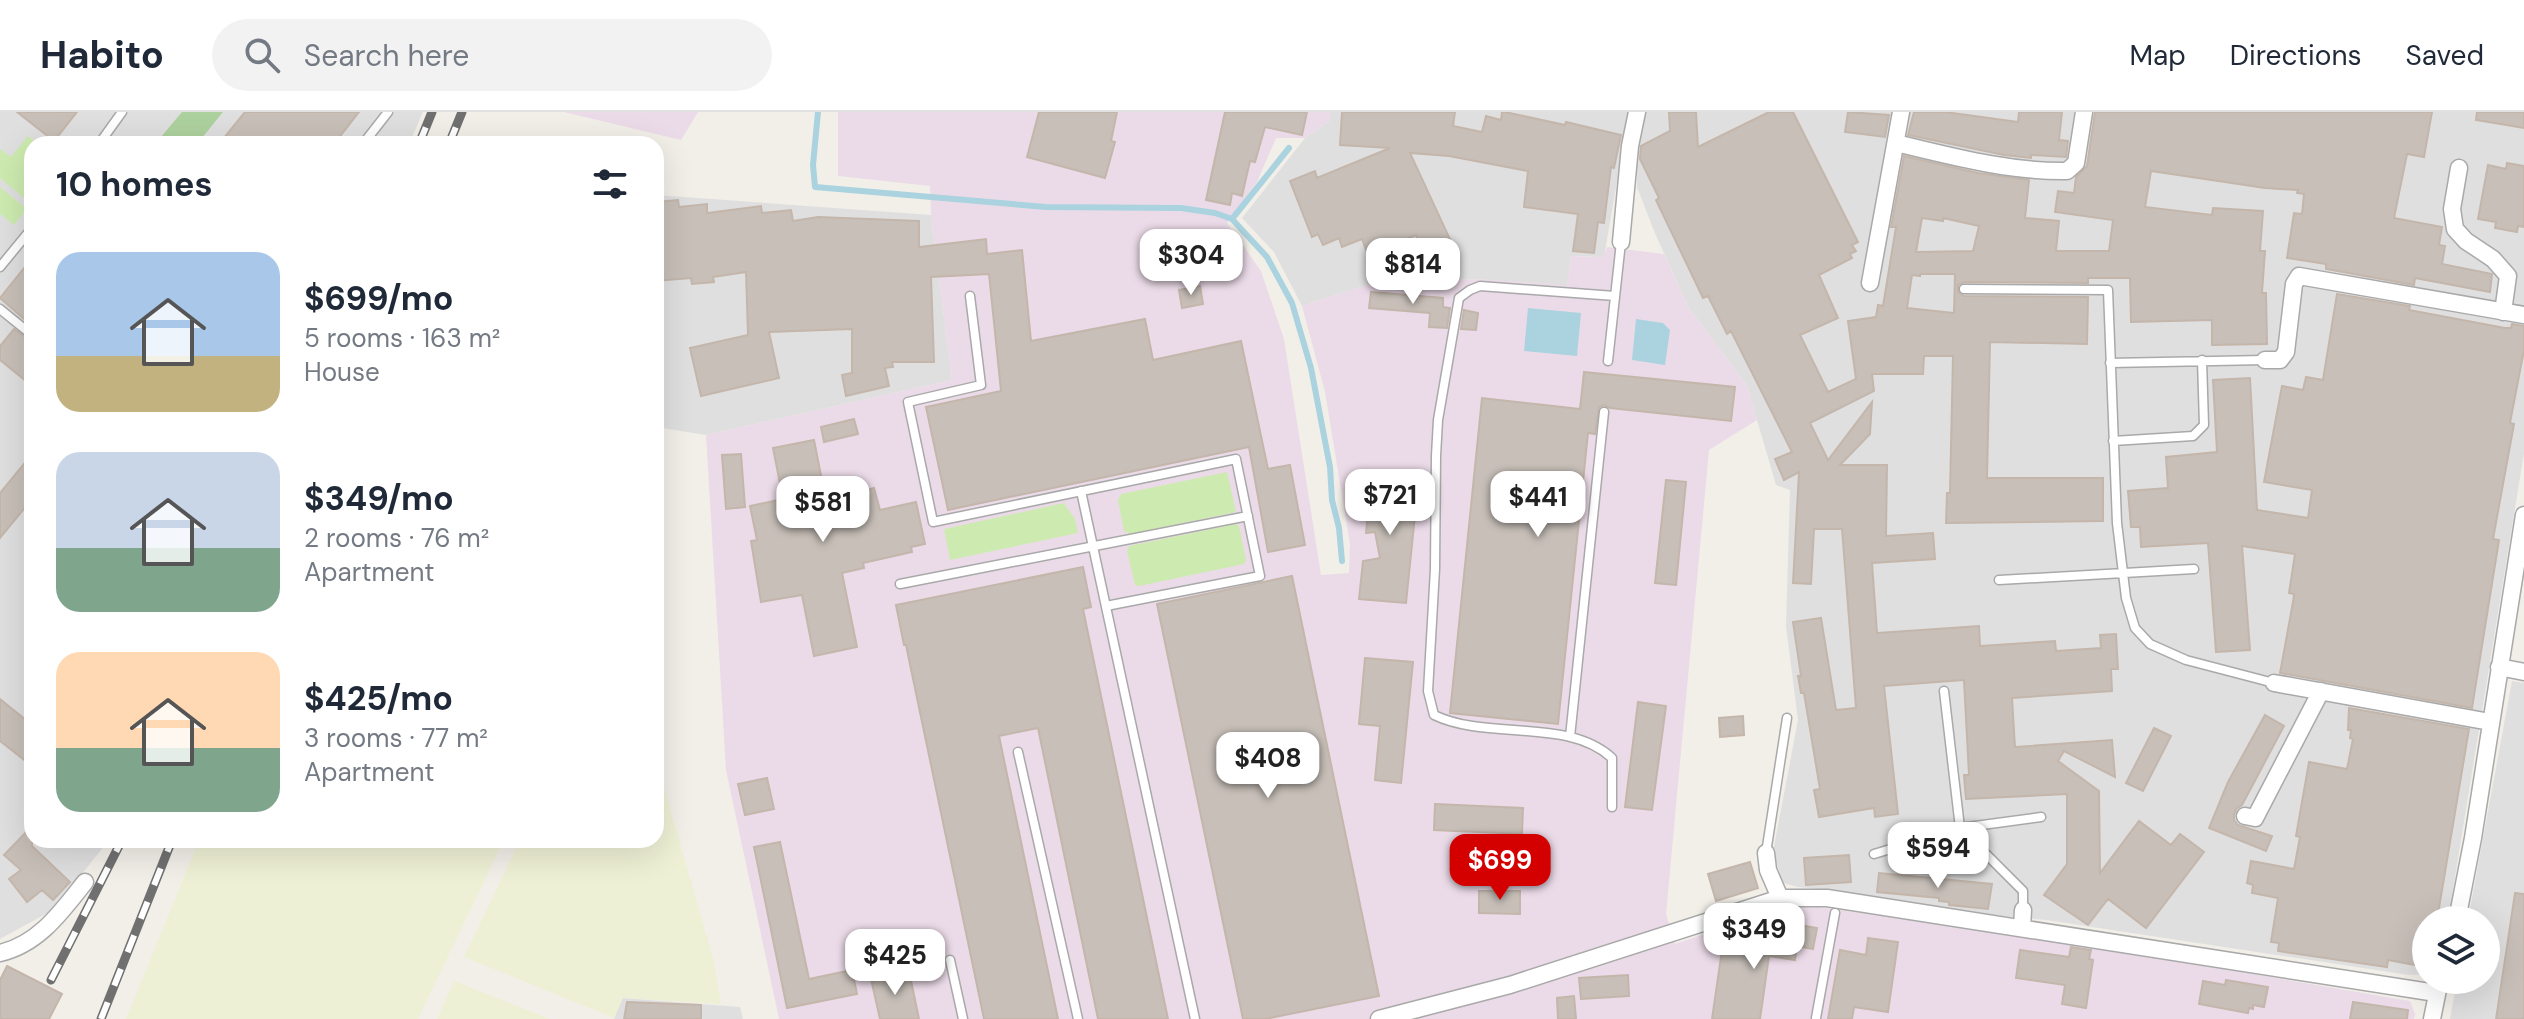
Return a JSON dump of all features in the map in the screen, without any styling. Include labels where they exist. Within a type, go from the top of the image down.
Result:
[{"type":"street","points":[[1621,242],[1630,146],[1637,112]]},
{"type":"street","points":[[1870,283],[1901,112]]},
{"type":"street","points":[[1896,143],[1977,162],[2047,172],[2067,171],[2076,163],[2084,112]]},
{"type":"street","points":[[2459,168],[2452,209],[2455,229],[2466,241],[2493,259],[2508,276],[2503,312]]},
{"type":"street","points":[[2265,360],[2280,360],[2286,352],[2294,284],[2299,276],[2524,315]]},
{"type":"street","points":[[2460,906],[2524,515]]},
{"type":"street","points":[[2499,667],[2524,672]]},
{"type":"street","points":[[2274,683],[2490,722]]},
{"type":"street","points":[[2245,816],[2255,818],[2321,691]]},
{"type":"street","points":[[1766,853],[1768,870],[1780,898]]},
{"type":"street","points":[[0,953],[17,949],[50,925],[85,882]]},
{"type":"street","points":[[1379,1019],[1404,1017],[1780,898],[2412,982]]},
{"type":"street","points":[[2022,928],[2023,910]]},
{"type":"street","points":[[2432,1019],[2437,994]]},
{"type":"lane","points":[[105,136],[122,112]]},
{"type":"lane","points":[[369,136],[388,112]]},
{"type":"lane","points":[[0,267],[24,238]]},
{"type":"lane","points":[[1608,361],[1621,242]]},
{"type":"lane","points":[[1612,807],[1612,758],[1599,746],[1570,737],[1452,724],[1434,715],[1428,691],[1435,569],[1438,420],[1459,298],[1480,286],[1615,296]]},
{"type":"lane","points":[[1964,289],[2108,290],[2117,523],[2126,598],[2135,628],[2150,644],[2186,660],[2274,683]]},
{"type":"lane","points":[[970,296],[981,385],[908,402],[933,522],[1236,459],[1260,576],[1106,606]]},
{"type":"lane","points":[[0,309],[24,328]]},
{"type":"lane","points":[[2113,441],[2193,436],[2204,425],[2202,360]]},
{"type":"lane","points":[[2110,363],[2265,360]]},
{"type":"lane","points":[[1570,737],[1604,412]]},
{"type":"lane","points":[[1081,491],[1195,1019]]},
{"type":"lane","points":[[900,584],[1248,516]]},
{"type":"lane","points":[[1999,580],[2194,569]]},
{"type":"lane","points":[[1944,691],[1960,828],[2023,891],[2023,910]]},
{"type":"lane","points":[[1766,853],[1787,718]]},
{"type":"lane","points":[[1018,752],[1078,1019]]},
{"type":"lane","points":[[1874,854],[1960,828],[2041,817]]},
{"type":"lane","points":[[1816,1018],[1837,906]]},
{"type":"lane","points":[[950,960],[963,1019]]},
{"type":"shaded area","points":[[0,112],[423,112],[412,136],[24,136],[24,848],[103,848],[53,910],[0,939]]},
{"type":"shaded area","points":[[564,112],[698,112],[681,140]]},
{"type":"shaded area","points":[[838,112],[1331,112],[1329,121],[1305,138],[1276,138],[1257,182],[1227,223],[1261,271],[1284,339],[1321,575],[1349,573],[1350,544],[1325,392],[1302,306],[1364,286],[1474,279],[1567,285],[1571,256],[1603,257],[1607,247],[1664,254],[1688,307],[1747,386],[1757,420],[1709,450],[1666,914],[1675,944],[1770,912],[1811,906],[2072,943],[2410,1001],[2414,1019],[779,1019],[726,770],[706,435],[952,380],[930,186],[838,176]]},
{"type":"shaded area","points":[[1331,112],[1629,112],[1604,257],[1571,256],[1567,286],[1474,279],[1364,286],[1302,306],[1274,252],[1242,218],[1305,138],[1329,121]]},
{"type":"shaded area","points":[[1646,112],[2524,112],[2524,453],[2450,906],[2412,906],[2412,975],[1783,883],[1773,852],[1798,720],[1786,626],[1790,490],[1776,485],[1747,386],[1688,307],[1654,231],[1637,187],[1637,148]]},
{"type":"shaded area","points":[[664,196],[931,215],[952,380],[706,435],[664,428]]},
{"type":"shaded area","points":[[2512,681],[2524,683],[2524,1019],[2450,1019],[2454,994],[2500,994],[2500,906],[2471,906]]},
{"type":"shaded area","points":[[622,998],[740,1007],[743,1019],[614,1019]]},
{"type":"green space","points":[[182,112],[223,112],[204,136],[162,136]]},
{"type":"green space","points":[[24,141],[24,198],[0,178],[0,149],[11,157]]},
{"type":"green space","points":[[0,187],[24,207],[24,213],[14,225],[0,214]]},
{"type":"green space","points":[[1227,472],[1236,512],[1130,534],[1124,531],[1118,500],[1121,494]]},
{"type":"green space","points":[[1064,503],[1075,519],[1078,533],[950,560],[944,529]]},
{"type":"green space","points":[[1236,524],[1246,560],[1244,564],[1135,585],[1127,551],[1129,546]]},
{"type":"green space","points":[[664,787],[714,962],[721,1004],[623,998],[614,1018],[464,957],[516,848],[664,848]]},
{"type":"green space","points":[[196,848],[500,848],[418,1019],[126,1019]]},
{"type":"green space","points":[[454,981],[550,1019],[437,1019]]},
{"type":"water","points":[[1528,308],[1581,313],[1577,356],[1524,351]]},
{"type":"water","points":[[1636,319],[1663,323],[1670,330],[1665,365],[1632,360]]},
{"type":"building","points":[[17,112],[77,112],[58,136],[48,136]]},
{"type":"building","points":[[245,112],[359,112],[340,136],[226,136]]},
{"type":"building","points":[[1039,112],[1117,112],[1111,141],[1115,142],[1105,178],[1027,157]]},
{"type":"building","points":[[1225,112],[1307,112],[1302,135],[1265,127],[1255,162],[1250,161],[1242,196],[1232,193],[1230,205],[1206,200]]},
{"type":"building","points":[[1342,112],[1455,112],[1453,126],[1482,132],[1486,116],[1501,120],[1502,112],[1505,112],[1621,135],[1614,168],[1611,167],[1604,223],[1598,222],[1594,253],[1573,251],[1578,214],[1524,207],[1528,171],[1449,156],[1410,153],[1454,248],[1444,253],[1450,265],[1434,273],[1416,235],[1368,255],[1362,239],[1342,247],[1339,238],[1323,245],[1318,234],[1312,237],[1290,181],[1315,171],[1317,178],[1390,148],[1340,145]]},
{"type":"building","points":[[1669,112],[1696,112],[1698,147],[1769,112],[1793,112],[1858,242],[1852,245],[1856,251],[1850,254],[1852,258],[1819,275],[1838,318],[1800,335],[1828,392],[1856,379],[1848,321],[1876,317],[1878,305],[1883,306],[1896,227],[1891,227],[1904,156],[1978,173],[2029,180],[2025,218],[2059,221],[2056,251],[2109,251],[2113,220],[2055,212],[2058,191],[2074,193],[2076,177],[2087,166],[2095,112],[2432,112],[2424,157],[2407,154],[2394,218],[2442,227],[2439,245],[2445,246],[2442,264],[2492,274],[2490,292],[2415,278],[2414,285],[2326,269],[2326,264],[2287,258],[2294,213],[2302,214],[2304,194],[2297,193],[2298,190],[2151,171],[2145,207],[2212,215],[2213,208],[2263,211],[2260,251],[2265,251],[2262,293],[2266,293],[2267,344],[2212,345],[2212,320],[2131,322],[2130,278],[2088,278],[2088,283],[1964,282],[1958,285],[1958,292],[1964,296],[2088,297],[2087,344],[1990,342],[1987,478],[2103,478],[2103,521],[1946,523],[1947,493],[1950,493],[1953,356],[1924,356],[1923,374],[1872,374],[1874,391],[1810,423],[1828,460],[1872,402],[1870,434],[1840,465],[1887,465],[1886,536],[1933,533],[1935,559],[1872,563],[1877,633],[1979,626],[1980,646],[2055,641],[2056,651],[2101,648],[2100,635],[2116,634],[2118,669],[2111,669],[2112,691],[2012,698],[2015,747],[2112,740],[2115,777],[2064,751],[2058,761],[2099,791],[2100,873],[2139,821],[2171,845],[2180,834],[2204,852],[2146,928],[2108,899],[2088,925],[2044,895],[2067,864],[2067,794],[1966,799],[1964,775],[1969,775],[1964,680],[1884,686],[1898,814],[1875,817],[1874,808],[1819,817],[1814,790],[1820,789],[1804,693],[1801,693],[1798,676],[1801,676],[1793,622],[1821,618],[1836,710],[1856,708],[1842,529],[1814,529],[1811,584],[1793,583],[1799,472],[1784,480],[1775,459],[1792,452],[1731,331],[1727,334],[1708,296],[1703,298],[1640,159],[1641,146],[1670,131]],"holes":[[[1922,218],[1943,221],[1943,218],[1979,226],[1973,251],[1916,252]],[[1955,274],[1954,313],[1907,308],[1912,275]]]},
{"type":"building","points":[[1848,112],[1889,115],[1885,137],[1845,132]]},
{"type":"building","points":[[1914,112],[1945,112],[2018,122],[2019,112],[2062,112],[2059,140],[2068,141],[2066,157],[2004,155],[1908,135]]},
{"type":"building","points":[[2477,112],[2524,112],[2524,128],[2476,120]]},
{"type":"building","points":[[2507,163],[2524,166],[2524,227],[2518,226],[2517,232],[2495,228],[2496,222],[2478,219],[2488,165],[2506,169]]},
{"type":"building","points":[[678,200],[679,207],[707,204],[707,213],[761,206],[762,213],[791,210],[793,221],[818,217],[919,221],[919,247],[986,239],[987,254],[1022,250],[1031,341],[1145,319],[1153,360],[1241,341],[1268,469],[1290,465],[1305,545],[1268,552],[1249,447],[948,510],[926,407],[1001,391],[989,274],[931,277],[934,362],[892,362],[893,367],[885,368],[889,386],[846,396],[842,375],[852,373],[852,329],[769,332],[779,378],[701,396],[690,348],[748,335],[746,272],[713,277],[714,282],[692,284],[691,278],[664,280],[664,201]]},
{"type":"building","points":[[1222,240],[1222,259],[1167,260],[1167,241]]},
{"type":"building","points":[[24,268],[24,319],[0,298]]},
{"type":"building","points":[[1200,286],[1203,304],[1182,308],[1179,290]]},
{"type":"building","points":[[1371,292],[1443,298],[1443,307],[1450,308],[1447,328],[1429,327],[1430,313],[1369,308]]},
{"type":"building","points":[[2337,294],[2410,306],[2409,310],[2505,328],[2511,328],[2512,324],[2524,326],[2524,350],[2510,423],[2514,424],[2493,539],[2499,540],[2472,708],[2280,673],[2293,602],[2294,594],[2289,593],[2295,554],[2242,546],[2250,650],[2216,652],[2208,543],[2141,547],[2140,527],[2131,527],[2128,491],[2168,488],[2166,457],[2217,452],[2213,380],[2250,378],[2257,510],[2308,518],[2312,490],[2264,482],[2282,386],[2303,390],[2306,377],[2323,380]]},
{"type":"building","points":[[1464,310],[1478,313],[1476,330],[1461,329]]},
{"type":"building","points":[[14,329],[24,336],[24,380],[0,360],[0,346]]},
{"type":"building","points":[[1584,372],[1735,387],[1731,421],[1604,405],[1599,407],[1595,434],[1588,433],[1558,724],[1450,713],[1482,398],[1580,409]]},
{"type":"building","points":[[854,419],[858,434],[824,442],[821,427]]},
{"type":"building","points":[[814,440],[826,501],[874,488],[880,510],[916,502],[925,544],[911,547],[912,552],[863,563],[864,568],[842,573],[857,647],[814,656],[802,595],[761,602],[751,541],[757,540],[750,506],[783,499],[773,448]]},
{"type":"building","points":[[741,454],[745,507],[726,509],[722,455]]},
{"type":"building","points":[[24,464],[24,509],[0,538],[0,493]]},
{"type":"building","points":[[1372,471],[1419,476],[1406,603],[1359,599],[1363,561],[1380,558],[1375,532],[1366,533]]},
{"type":"building","points":[[1666,480],[1686,482],[1676,585],[1655,583]]},
{"type":"building","points":[[1083,567],[1091,607],[1083,609],[1168,1019],[1098,1019],[1038,728],[999,736],[1058,1019],[984,1019],[896,605]]},
{"type":"building","points":[[1292,576],[1379,996],[1265,1019],[1243,1019],[1157,604]]},
{"type":"building","points":[[1365,658],[1413,662],[1401,783],[1375,780],[1380,726],[1359,724]]},
{"type":"building","points":[[0,699],[24,718],[24,760],[0,741]]},
{"type":"building","points":[[1638,702],[1666,706],[1652,810],[1625,807]]},
{"type":"building","points":[[2349,708],[2469,729],[2439,906],[2412,906],[2412,964],[2388,960],[2387,967],[2278,951],[2279,943],[2271,942],[2278,898],[2252,893],[2253,885],[2247,883],[2251,861],[2294,869],[2300,837],[2296,836],[2309,762],[2347,769],[2353,739],[2350,738],[2351,730],[2348,730]]},
{"type":"building","points":[[2265,715],[2284,726],[2242,805],[2236,809],[2234,820],[2238,825],[2272,836],[2266,851],[2209,828],[2228,782]]},
{"type":"building","points":[[1743,716],[1744,735],[1720,737],[1719,718]]},
{"type":"building","points":[[2154,728],[2171,736],[2143,791],[2126,783]]},
{"type":"building","points":[[767,778],[774,809],[745,815],[738,784]]},
{"type":"building","points":[[1435,804],[1523,808],[1522,834],[1434,830]]},
{"type":"building","points":[[24,834],[24,848],[34,848],[70,882],[53,900],[42,890],[27,902],[9,879],[21,870],[4,855]]},
{"type":"building","points":[[780,842],[809,979],[852,970],[857,994],[787,1008],[754,847]]},
{"type":"building","points":[[1849,855],[1851,882],[1806,885],[1804,858]]},
{"type":"building","points":[[1750,862],[1758,888],[1716,901],[1708,874]]},
{"type":"building","points":[[1879,873],[1992,884],[1988,909],[1949,905],[1949,902],[1939,901],[1939,898],[1877,892]]},
{"type":"building","points":[[1479,891],[1520,891],[1520,914],[1479,913]]},
{"type":"building","points":[[2515,893],[2524,894],[2524,1019],[2496,1019]]},
{"type":"building","points":[[1781,922],[1817,928],[1813,949],[1797,946],[1795,960],[1769,956],[1760,1019],[1712,1019],[1723,943],[1750,946],[1751,938],[1777,942]]},
{"type":"building","points":[[1868,938],[1898,942],[1888,1012],[1854,1007],[1852,1019],[1828,1019],[1840,950],[1866,955]]},
{"type":"building","points":[[2071,947],[2091,950],[2089,959],[2093,960],[2086,1008],[2062,1004],[2065,985],[2016,978],[2020,950],[2069,957]]},
{"type":"building","points":[[7,966],[62,994],[49,1019],[0,1019],[0,980]]},
{"type":"building","points":[[909,971],[919,1019],[880,1019],[871,979]]},
{"type":"building","points":[[1628,975],[1629,996],[1581,999],[1579,978]]},
{"type":"building","points":[[2226,980],[2268,987],[2264,1007],[2253,1005],[2248,1013],[2199,1004],[2203,981],[2225,985]]},
{"type":"building","points":[[1574,996],[1576,1019],[1558,1019],[1557,998]]},
{"type":"building","points":[[627,1002],[701,1005],[701,1019],[624,1019]]},
{"type":"building","points":[[2353,1002],[2408,1010],[2407,1019],[2350,1019]]},
{"type":"waterway","points":[[818,112],[813,165],[815,187],[1046,207],[1181,208],[1232,219],[1267,257],[1292,303],[1311,368],[1330,467],[1342,561]]},
{"type":"waterway","points":[[1232,219],[1289,148]]},
{"type":"railway","points":[[422,136],[432,112]]},
{"type":"railway","points":[[452,136],[462,112]]},
{"type":"railway","points":[[51,980],[118,848]]},
{"type":"railway","points":[[101,1019],[169,848]]}]
